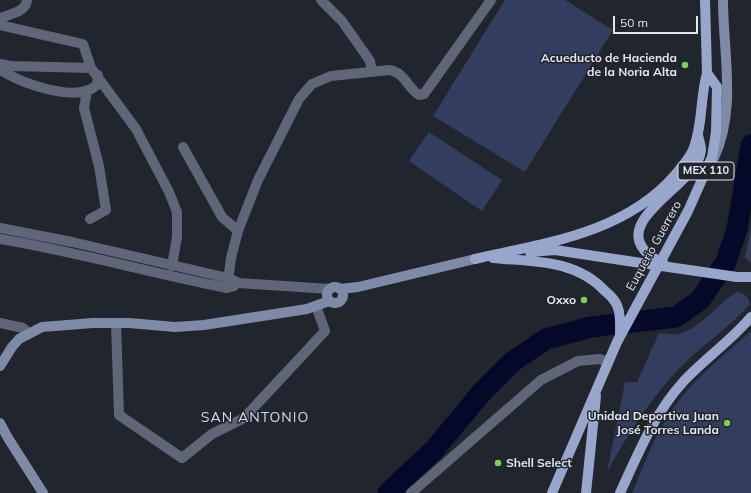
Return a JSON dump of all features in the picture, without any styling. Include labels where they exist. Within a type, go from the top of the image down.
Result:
[{"type":"main road","name":"Euquerio Guerrero","points":[[552,493],[618,340],[688,211],[712,157],[716,132],[717,87],[707,73],[705,0]]},
{"type":"main road","points":[[702,182],[722,138],[728,94],[723,0]]},
{"type":"main road","points":[[329,301],[327,296],[335,289],[358,287],[584,233],[630,213],[668,184],[693,152],[698,133],[703,89],[707,73]]},
{"type":"main road","points":[[698,133],[701,151],[697,162],[678,186],[653,207],[641,225],[639,242],[642,249],[649,255],[665,264],[699,272]]},
{"type":"main road","points":[[475,259],[549,250],[641,262],[736,277],[751,277]]},
{"type":"main road","points":[[493,258],[558,264],[574,269],[600,286],[618,308],[618,340]]},
{"type":"main road","points":[[0,366],[12,347],[20,339],[42,327],[116,323],[175,327],[204,325],[307,309],[329,301],[334,303],[341,300],[358,287]]},
{"type":"main road","points":[[335,289],[342,293],[341,300]]},
{"type":"main road","points":[[620,493],[646,436],[669,399],[698,366],[751,317]]},
{"type":"main road","points":[[586,493],[597,386]]},
{"type":"main road","points":[[0,423],[43,493]]},
{"type":"street","points":[[0,18],[22,10],[26,5],[27,0]]},
{"type":"street","points":[[321,0],[342,21],[370,60],[372,72]]},
{"type":"street","points":[[227,288],[238,231],[258,180],[299,99],[312,84],[331,76],[394,71],[406,79],[414,91],[419,95],[424,94],[491,0]]},
{"type":"street","points":[[0,25],[82,44],[94,71],[97,85],[87,91],[64,92],[17,80],[0,70]]},
{"type":"street","points":[[0,64],[94,71]]},
{"type":"street","points":[[94,71],[136,129],[169,192],[177,212],[177,237],[172,266]]},
{"type":"street","points":[[87,91],[84,108],[99,166],[106,210],[90,219]]},
{"type":"street","points":[[183,147],[222,218],[238,231]]},
{"type":"street","points":[[0,228],[72,242],[228,278],[239,283],[335,289]]},
{"type":"street","points":[[0,239],[68,251],[167,276],[227,288],[239,283]]},
{"type":"street","points":[[116,323],[119,414],[182,458],[212,434],[244,418],[325,331],[316,306]]},
{"type":"street","points":[[0,323],[23,328],[29,333]]},
{"type":"street","points":[[411,493],[541,380],[578,361],[600,359],[608,362]]},
{"type":"shaded area","points":[[505,0],[565,0],[613,30],[525,172],[433,116]]},
{"type":"shaded area","points":[[429,132],[502,180],[482,211],[409,161]]},
{"type":"shaded area","points":[[751,227],[751,262],[750,263],[745,257]]},
{"type":"shaded area","points":[[737,292],[745,295],[750,304],[736,319],[676,372],[644,412],[607,472],[625,382],[637,382],[659,333],[678,334],[695,327]]},
{"type":"shaded area","points":[[751,331],[751,493],[632,493],[648,453],[676,404],[706,370]]},
{"type":"waterway","points":[[388,493],[434,450],[482,392],[512,362],[546,339],[591,327],[676,317],[700,300],[726,262],[737,229],[751,145]]},
{"type":"place","name":"Acueducto de Hacienda de la Noria Alta","points":[[685,65]]},
{"type":"place","name":"Oxxo","points":[[584,300]]},
{"type":"place","name":"Unidad Deportiva Juan José Torres Landa","points":[[727,423]]},
{"type":"place","name":"Shell Select","points":[[498,463]]},
{"type":"district","name":"SAN ANTONIO","points":[[255,418]]}]
